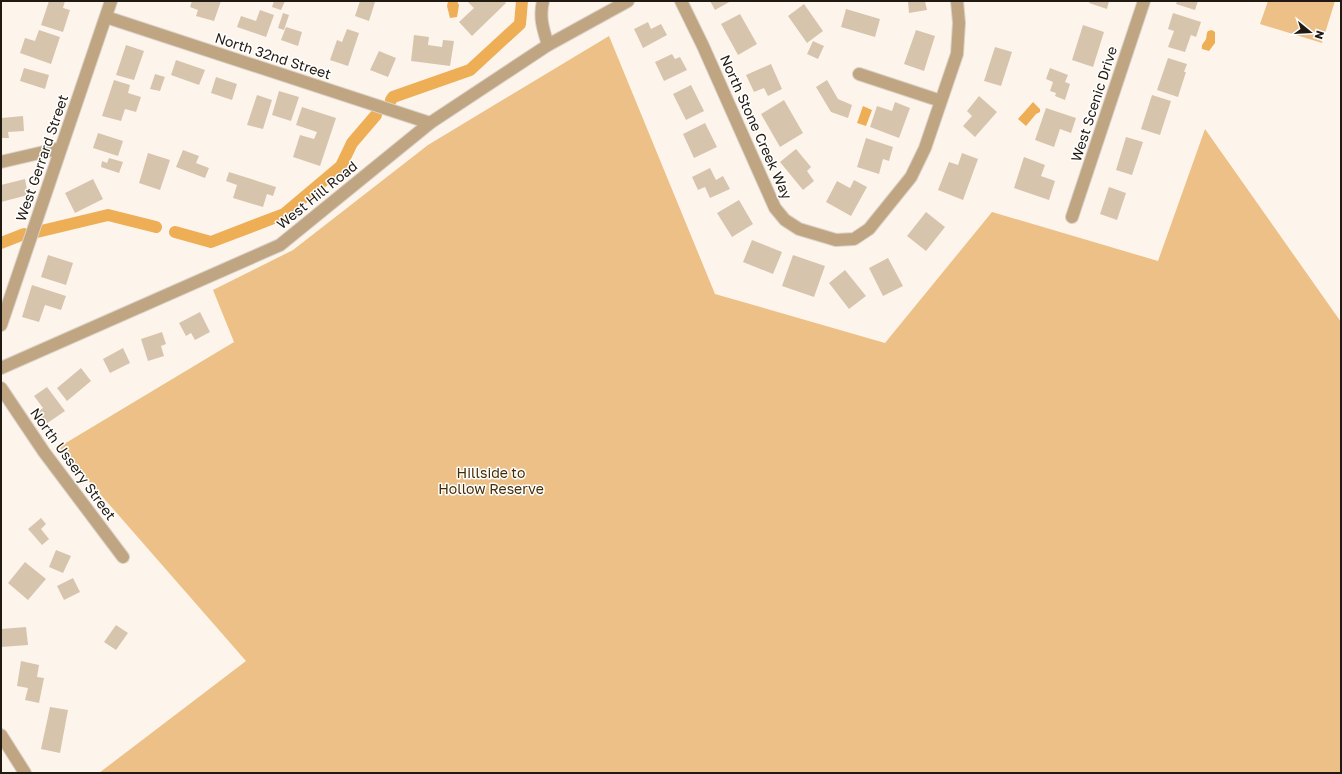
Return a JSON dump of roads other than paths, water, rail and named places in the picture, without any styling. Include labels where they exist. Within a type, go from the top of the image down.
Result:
[{"type":"street","name":"West Gerrard Street","points":[[1,324],[111,1]]},
{"type":"street","points":[[543,1],[541,10],[541,24],[548,45]]},
{"type":"street","name":"West Hill Road","points":[[1,368],[280,245],[430,123],[548,45],[628,1]]},
{"type":"street","name":"North Stone Creek Way","points":[[680,1],[703,46],[775,208],[785,220],[798,229],[836,240],[854,239],[869,229],[911,177],[925,148],[957,54],[959,23],[957,1]]},
{"type":"street","name":"West Scenic Drive","points":[[1072,217],[1144,1]]},
{"type":"street","name":"North 32nd Street","points":[[106,17],[430,123]]},
{"type":"street","points":[[859,74],[941,101]]},
{"type":"street","points":[[1,162],[61,148]]},
{"type":"street","name":"North Ussery Street","points":[[1,388],[44,452],[123,557]]},
{"type":"street","points":[[1,735],[25,773]]},
{"type":"waterway","points":[[391,100],[393,97],[470,70],[520,24],[522,1]]},
{"type":"waterway","points":[[175,232],[211,242],[284,214],[341,166],[352,143],[376,115]]},
{"type":"waterway","points":[[37,232],[108,215],[156,227]]},
{"type":"waterway","points":[[1,243],[24,234]]},
{"type":"park label","name":"Hillside to Hollow Reserve","points":[[491,482]]}]
